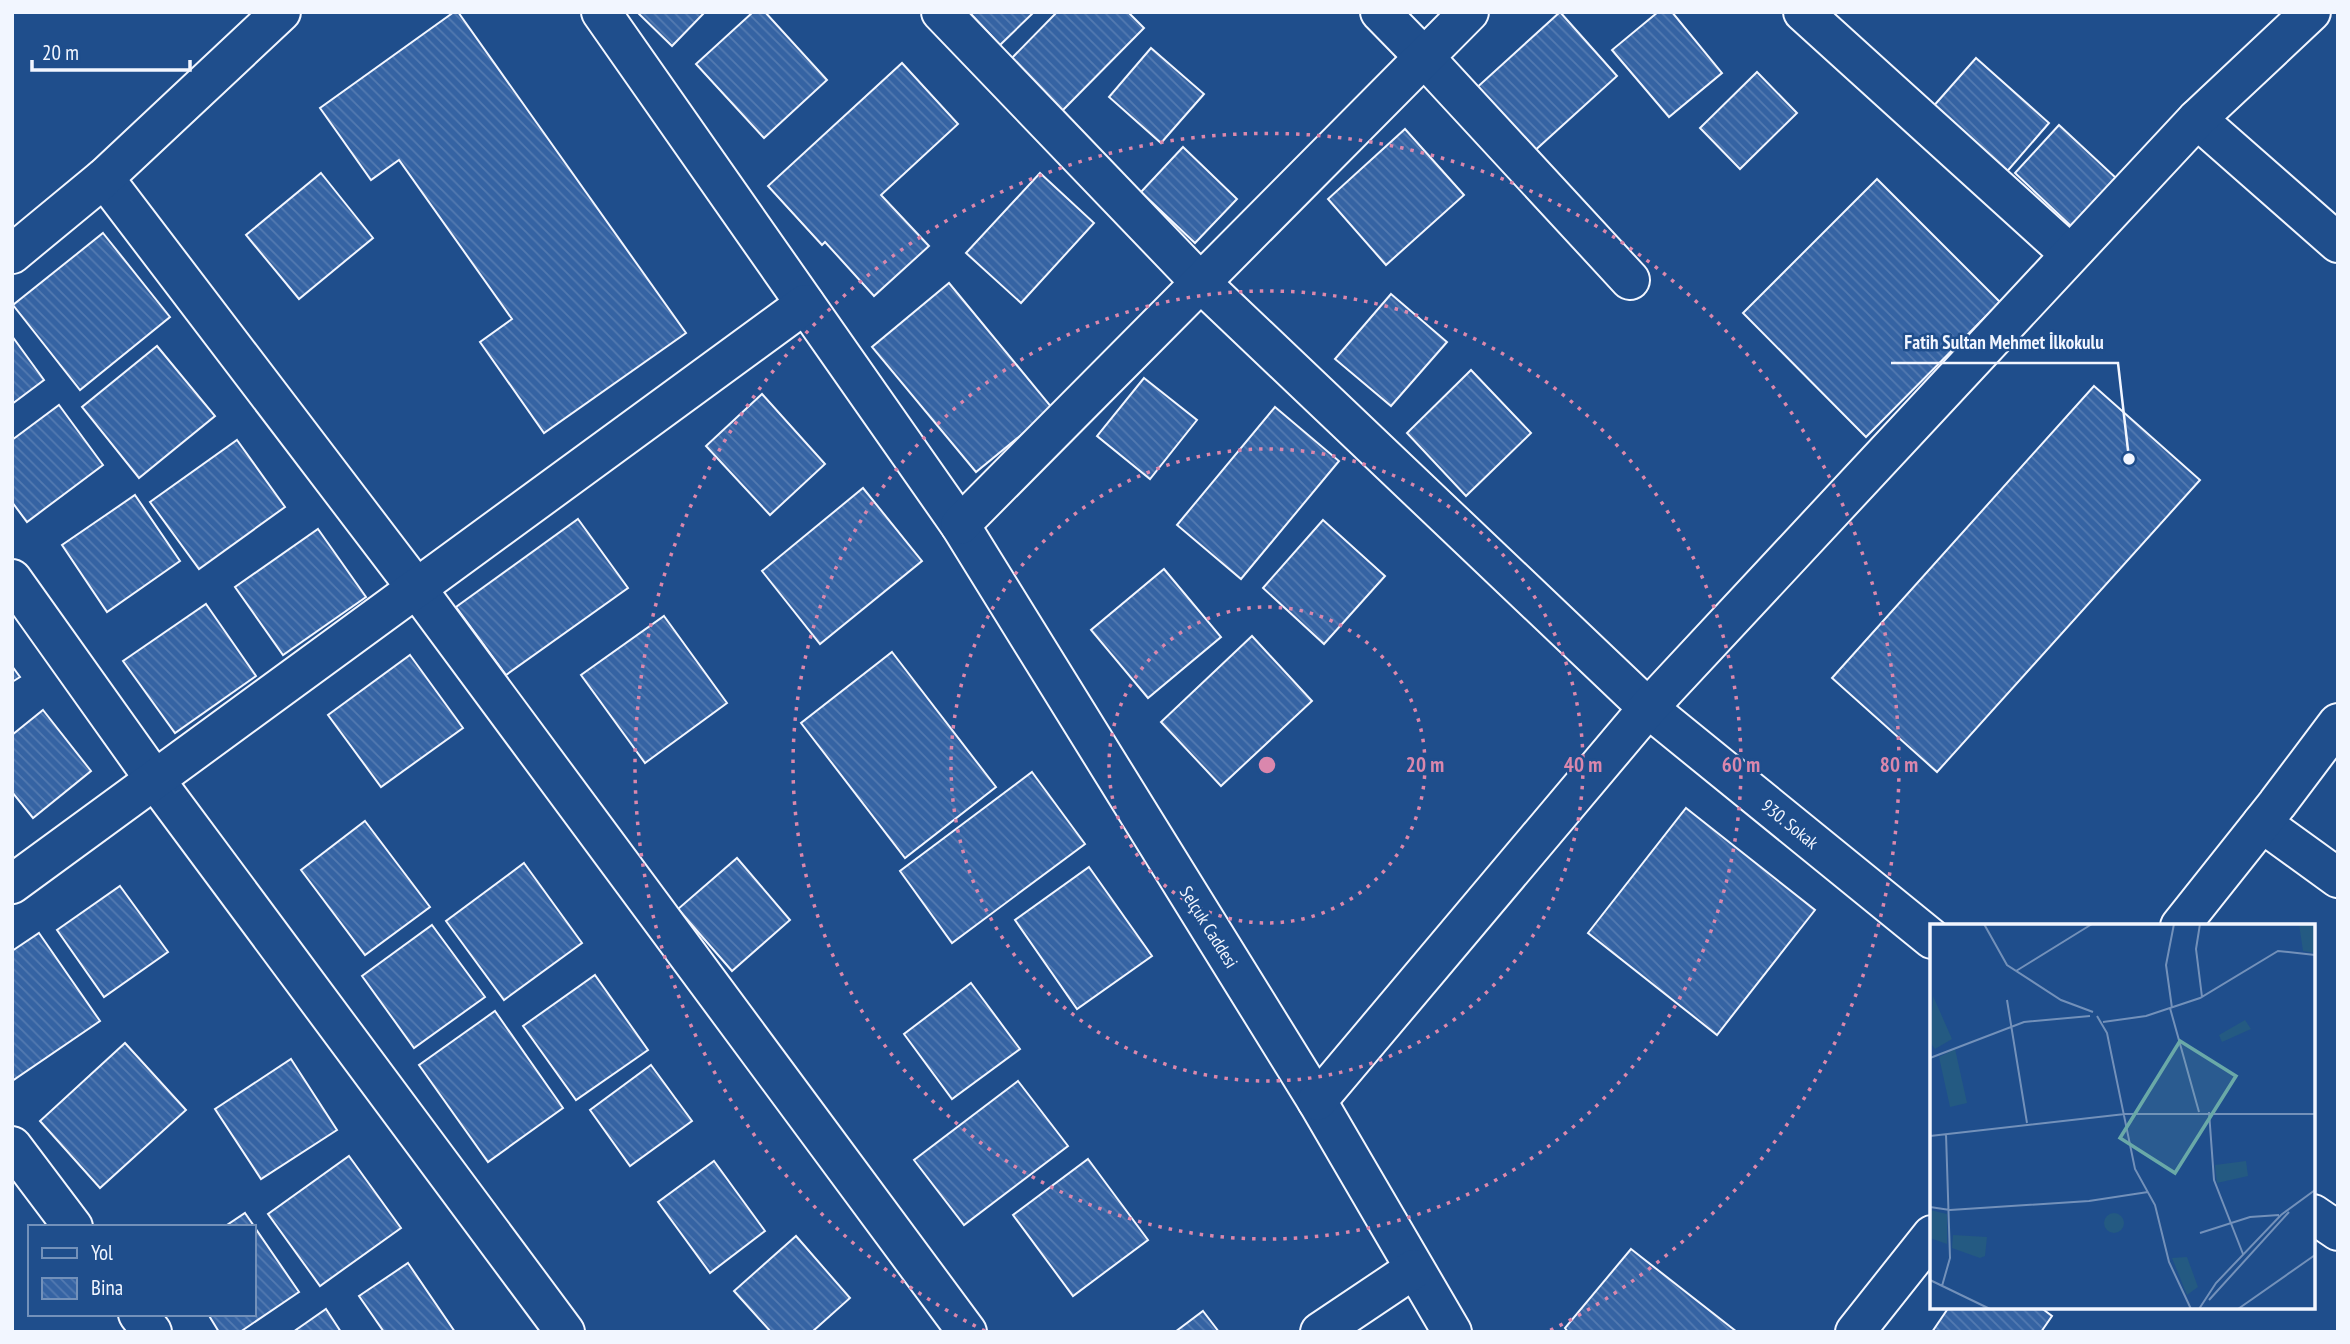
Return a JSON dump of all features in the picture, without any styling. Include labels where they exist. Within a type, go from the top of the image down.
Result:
[{"type":"street","points":[[12,254],[104,178],[281,12]]},
{"type":"street","name":"Selçuk Caddesi","points":[[601,12],[960,525],[1317,1101],[1452,1332]]},
{"type":"street","name":"930. Sokak","points":[[941,12],[1199,282],[1648,708],[1930,937]]},
{"type":"street","points":[[1380,12],[1630,280]]},
{"type":"street","points":[[960,525],[1469,12]]},
{"type":"street","points":[[1803,12],[2070,254]]},
{"type":"street","points":[[1317,1101],[1648,708],[2197,119],[2311,12]]},
{"type":"street","points":[[2197,119],[2338,243]]},
{"type":"street","points":[[104,178],[417,589],[967,1332]]},
{"type":"street","points":[[12,884],[806,304]]},
{"type":"street","points":[[12,579],[155,780],[565,1332]]},
{"type":"street","points":[[2182,924],[2338,723]]},
{"type":"street","points":[[2262,823],[2338,878]]},
{"type":"street","points":[[12,1146],[71,1225]]},
{"type":"street","points":[[2315,1215],[2338,1231]]},
{"type":"street","points":[[1856,1331],[1930,1238]]},
{"type":"street","points":[[1320,1332],[1414,1269]]},
{"type":"street","points":[[140,1316],[152,1332]]},
{"type":"building","points":[[454,12],[458,12],[686,333],[544,433],[480,342],[512,319],[399,160],[371,180],[320,108]]},
{"type":"building","points":[[637,12],[705,12],[672,46]]},
{"type":"building","points":[[753,12],[765,12],[827,80],[764,138],[696,64]]},
{"type":"building","points":[[969,12],[1034,12],[1000,45]]},
{"type":"building","points":[[1057,12],[1128,12],[1144,28],[1059,114],[1007,63]]},
{"type":"building","points":[[1560,12],[1617,76],[1531,154],[1473,91]]},
{"type":"building","points":[[1658,12],[1672,12],[1722,73],[1669,117],[1612,50]]},
{"type":"building","points":[[1151,48],[1204,94],[1161,143],[1109,97]]},
{"type":"building","points":[[1976,58],[2049,123],[2004,175],[1931,109]]},
{"type":"building","points":[[902,63],[958,124],[881,195],[929,246],[874,296],[825,242],[822,245],[768,186]]},
{"type":"building","points":[[1757,72],[1797,113],[1740,169],[1700,128]]},
{"type":"building","points":[[2059,125],[2116,178],[2071,226],[2015,173]]},
{"type":"building","points":[[1405,129],[1464,195],[1386,265],[1328,199]]},
{"type":"building","points":[[1183,147],[1237,199],[1195,243],[1141,192]]},
{"type":"building","points":[[321,173],[373,238],[299,299],[246,235]]},
{"type":"building","points":[[1040,173],[1094,223],[1021,303],[966,253]]},
{"type":"building","points":[[1877,179],[2000,302],[1866,437],[1743,313]]},
{"type":"building","points":[[103,233],[170,317],[80,390],[13,305]]},
{"type":"building","points":[[949,283],[1053,409],[976,472],[872,347]]},
{"type":"building","points":[[1391,294],[1447,342],[1391,406],[1335,359]]},
{"type":"building","points":[[12,336],[44,380],[12,404]]},
{"type":"building","points":[[157,346],[215,416],[139,478],[82,407]]},
{"type":"building","points":[[1471,370],[1531,433],[1466,496],[1407,433]]},
{"type":"building","points":[[1144,378],[1197,420],[1150,479],[1097,436]]},
{"type":"building","points":[[2094,386],[2200,480],[1937,772],[1832,678]]},
{"type":"building","points":[[762,394],[825,464],[770,515],[706,446]]},
{"type":"building","points":[[59,405],[103,465],[27,522],[12,502],[12,440]]},
{"type":"building","points":[[1275,407],[1339,461],[1241,579],[1177,525]]},
{"type":"building","points":[[237,440],[285,507],[199,569],[150,502]]},
{"type":"building","points":[[863,488],[922,561],[820,644],[762,571]]},
{"type":"building","points":[[135,495],[180,561],[107,612],[62,545]]},
{"type":"building","points":[[578,519],[628,588],[506,675],[456,607]]},
{"type":"building","points":[[1323,520],[1385,576],[1324,644],[1263,588]]},
{"type":"building","points":[[318,529],[366,597],[283,655],[235,587]]},
{"type":"building","points":[[1164,569],[1221,637],[1148,698],[1091,630]]},
{"type":"building","points":[[206,604],[256,676],[175,733],[123,661]]},
{"type":"building","points":[[664,616],[727,703],[645,763],[581,675]]},
{"type":"building","points":[[1252,636],[1312,701],[1221,786],[1161,722]]},
{"type":"building","points":[[892,652],[996,787],[905,858],[801,723]]},
{"type":"building","points":[[410,655],[463,728],[381,787],[328,715]]},
{"type":"building","points":[[12,666],[20,677],[12,682]]},
{"type":"building","points":[[43,710],[91,771],[33,818],[12,792],[12,735]]},
{"type":"building","points":[[1032,772],[1085,844],[952,943],[900,871]]},
{"type":"building","points":[[1686,808],[1815,910],[1717,1035],[1588,933]]},
{"type":"building","points":[[365,821],[430,907],[365,955],[301,870]]},
{"type":"building","points":[[737,858],[790,920],[732,971],[678,909]]},
{"type":"building","points":[[524,863],[582,943],[504,1000],[446,921]]},
{"type":"building","points":[[1089,867],[1152,956],[1077,1009],[1015,920]]},
{"type":"building","points":[[120,886],[168,952],[104,997],[57,930]]},
{"type":"building","points":[[432,925],[485,997],[414,1048],[362,976]]},
{"type":"building","points":[[39,933],[100,1021],[12,1081],[12,951]]},
{"type":"building","points":[[595,975],[648,1050],[576,1100],[523,1026]]},
{"type":"building","points":[[971,983],[1020,1049],[952,1099],[904,1034]]},
{"type":"building","points":[[495,1011],[563,1108],[488,1162],[419,1065]]},
{"type":"building","points":[[125,1043],[186,1110],[100,1188],[40,1121]]},
{"type":"building","points":[[291,1059],[337,1130],[261,1179],[215,1109]]},
{"type":"building","points":[[651,1065],[692,1121],[630,1166],[590,1110]]},
{"type":"building","points":[[1018,1081],[1068,1146],[964,1225],[914,1160]]},
{"type":"building","points":[[349,1156],[401,1228],[320,1286],[268,1214]]},
{"type":"building","points":[[1088,1159],[1148,1240],[1073,1296],[1013,1215]]},
{"type":"building","points":[[714,1161],[765,1231],[710,1273],[658,1202]]},
{"type":"building","points":[[245,1213],[253,1225],[227,1225]]},
{"type":"building","points":[[256,1229],[299,1292],[240,1332],[219,1332],[209,1316],[256,1316]]},
{"type":"building","points":[[796,1236],[850,1298],[812,1332],[771,1332],[734,1291]]},
{"type":"building","points":[[1631,1249],[1737,1332],[1568,1332],[1565,1328]]},
{"type":"building","points":[[408,1263],[455,1332],[384,1332],[359,1296]]},
{"type":"building","points":[[326,1309],[341,1332],[293,1332]]},
{"type":"building","points":[[1948,1309],[2043,1309],[2052,1316],[2041,1332],[1932,1332]]},
{"type":"building","points":[[1203,1311],[1219,1332],[1175,1332]]},
{"type":"place","name":"Fatih Sultan Mehmet İlkokulu","points":[[2129,459]]}]
